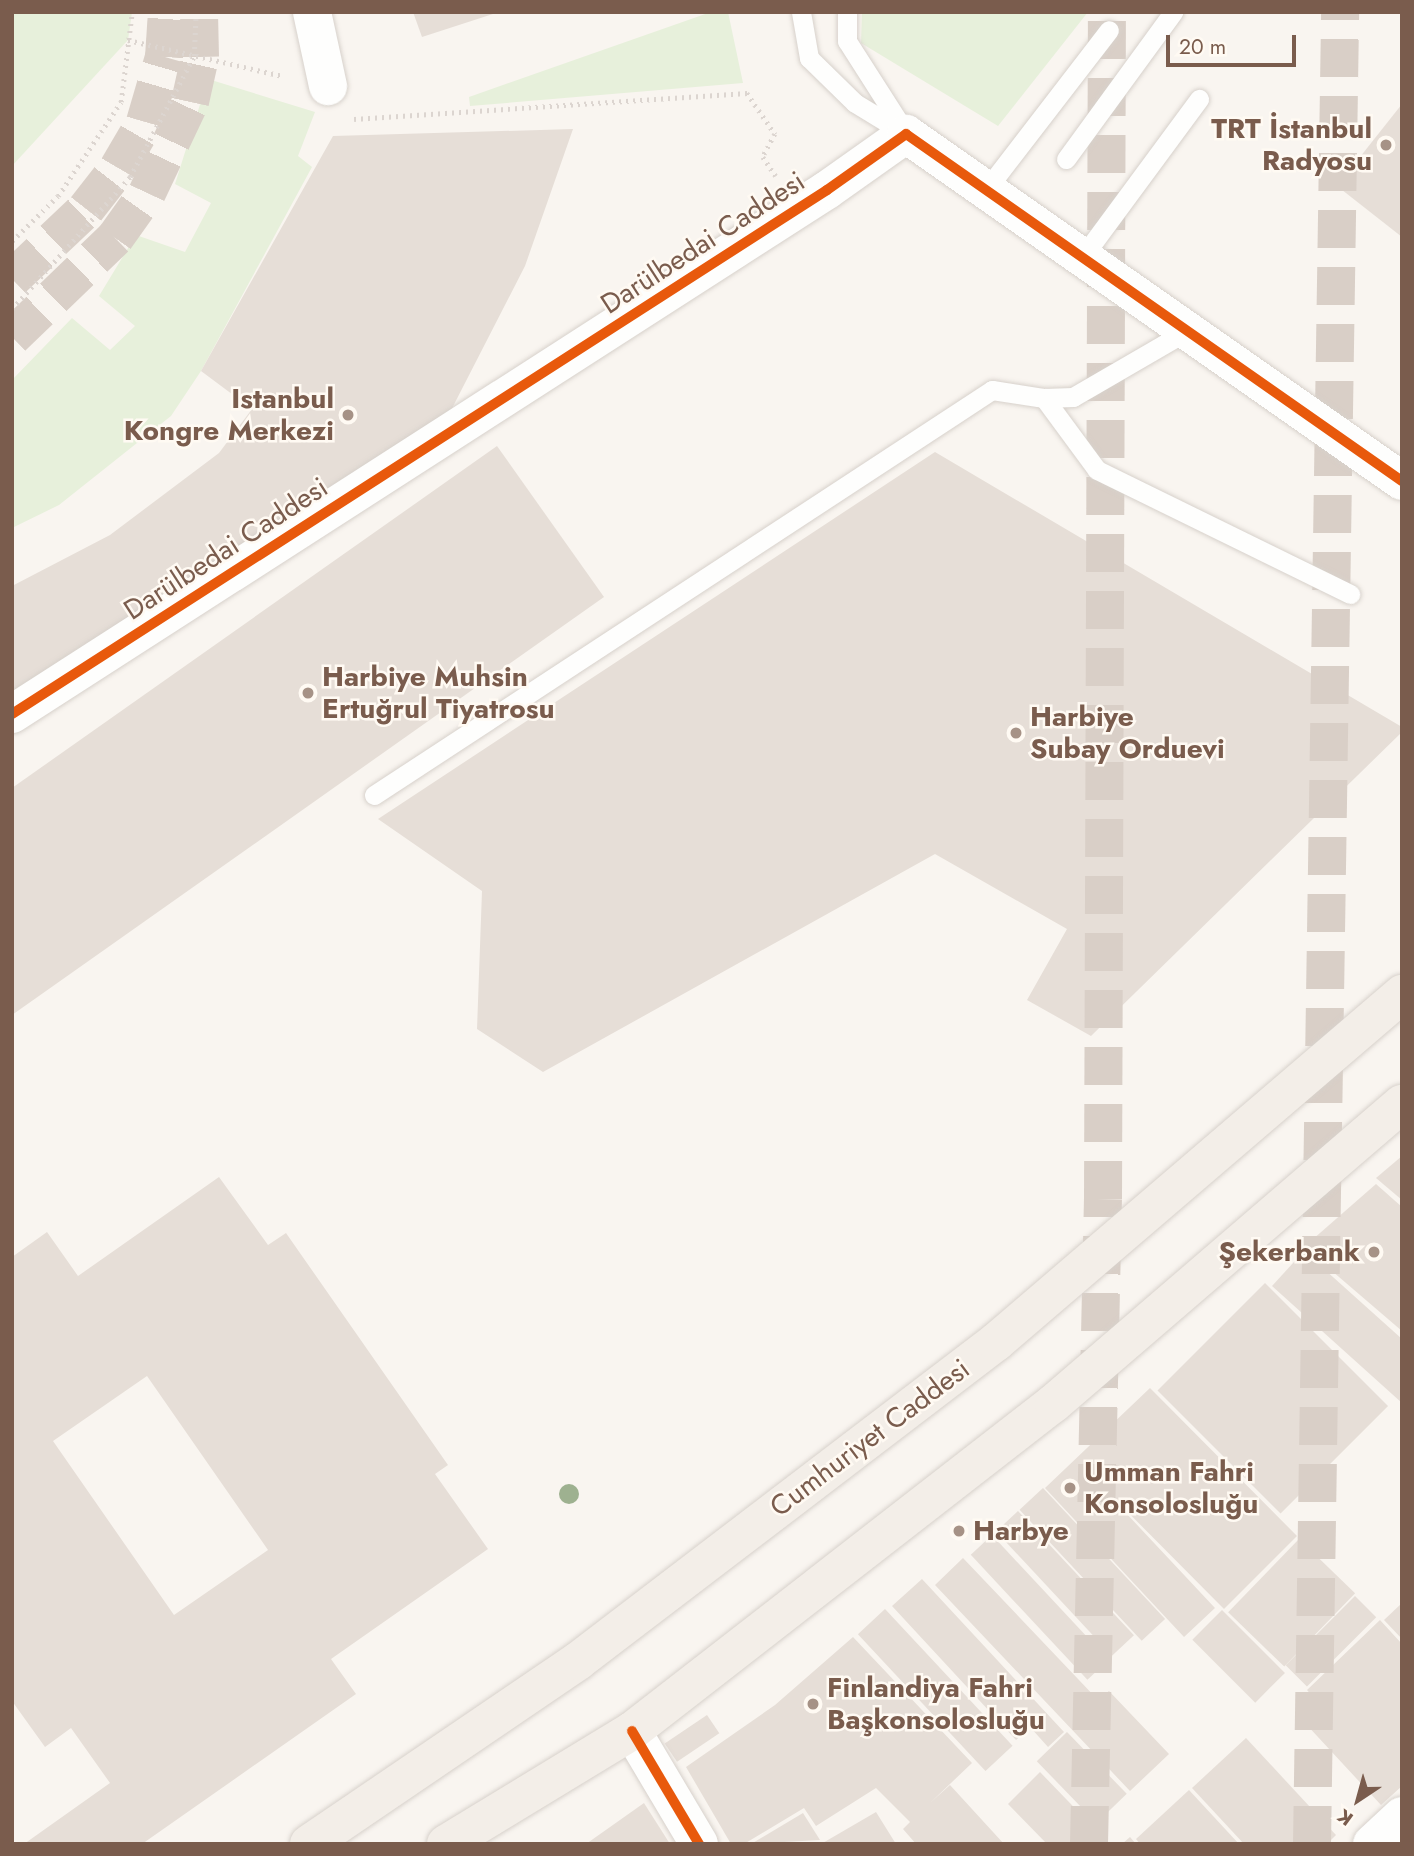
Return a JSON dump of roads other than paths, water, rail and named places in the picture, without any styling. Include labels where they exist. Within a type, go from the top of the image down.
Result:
[{"type":"main road","name":"Cumhuriyet Caddesi","points":[[309,1844],[578,1661],[996,1342],[1402,994]]},
{"type":"main road","points":[[446,1844],[632,1731],[1054,1404],[1402,1104]]},
{"type":"street","points":[[312,12],[335,103]]},
{"type":"street","points":[[906,134],[1402,481]]},
{"type":"street","name":"Darülbedai Caddesi","points":[[12,714],[798,208],[906,134]]},
{"type":"street","points":[[632,1731],[699,1844]]},
{"type":"street","points":[[1372,1844],[1402,1816]]},
{"type":"lane","points":[[801,12],[809,58],[855,103],[906,134]]},
{"type":"lane","points":[[847,12],[846,41],[906,134]]},
{"type":"lane","points":[[1066,159],[1173,12]]},
{"type":"lane","points":[[985,191],[1109,30]]},
{"type":"lane","points":[[1082,259],[1199,100]]},
{"type":"lane","points":[[374,795],[992,390],[1044,398],[1073,397],[1185,331]]},
{"type":"lane","points":[[1044,398],[1097,470],[1350,594]]},
{"type":"tunnel","points":[[12,279],[86,209],[118,168],[145,122],[164,57],[167,12]]},
{"type":"tunnel","points":[[12,337],[115,238],[147,193],[190,102],[200,57],[199,12]]},
{"type":"tunnel","points":[[1089,1844],[1103,1199],[1107,12]]},
{"type":"tunnel","points":[[1312,1844],[1340,12]]},
{"type":"place","name":"TRT İstanbul Radyosu","points":[[1386,145]]},
{"type":"place","name":"Istanbul Kongre Merkezi","points":[[348,415]]},
{"type":"place","name":"Harbiye Muhsin Ertuğrul Tiyatrosu","points":[[308,693]]},
{"type":"place","name":"Harbiye Subay Orduevi","points":[[1016,733]]},
{"type":"place","name":"Şekerbank","points":[[1374,1252]]},
{"type":"place","name":"Umman Fahri Konsolosluğu","points":[[1070,1488]]},
{"type":"place","name":"Harbye","points":[[959,1531]]},
{"type":"place","name":"Finlandiya Fahri Başkonsolosluğu","points":[[813,1704]]}]
